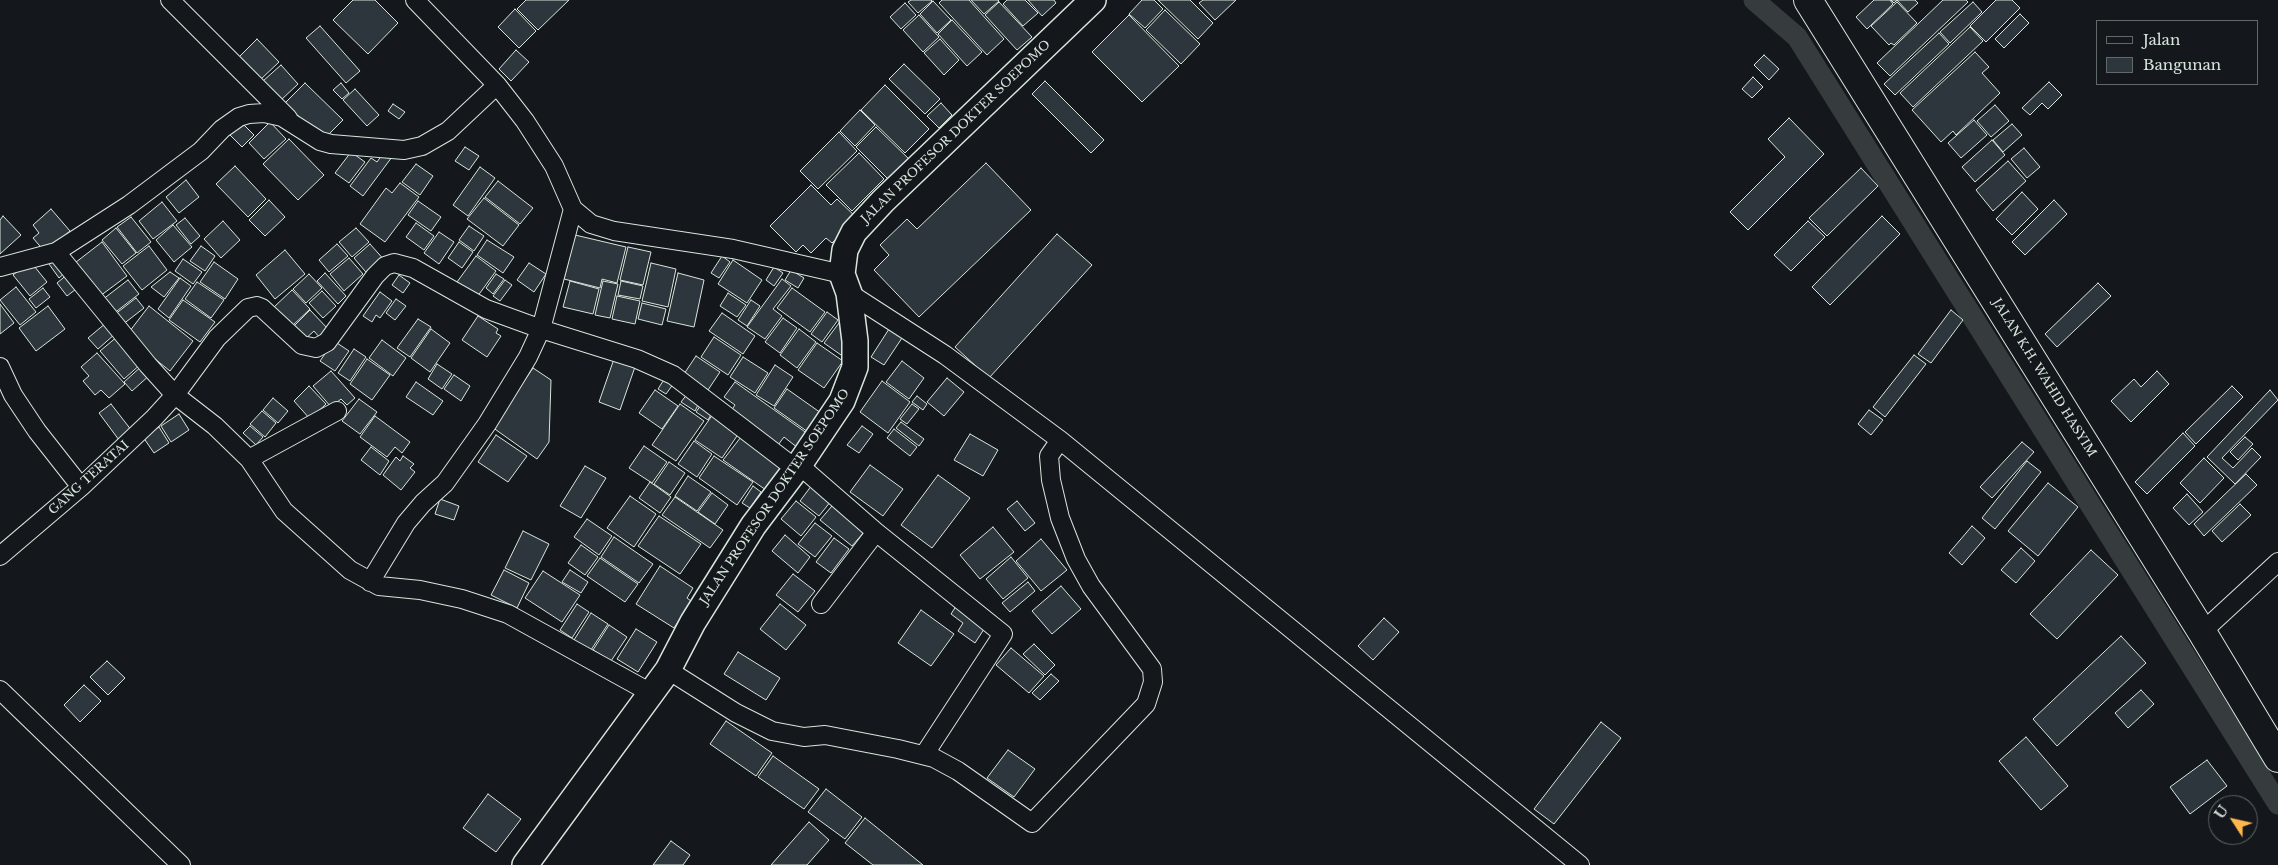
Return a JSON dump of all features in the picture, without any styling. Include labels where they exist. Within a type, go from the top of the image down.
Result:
[{"type":"main road","name":"JALAN K.H. WAHID HASYIM","points":[[1808,0],[2202,632],[2278,758]]},
{"type":"main road","name":"JALAN PROFESOR DOKTER SOEPOMO","points":[[525,865],[668,670],[693,622],[721,575],[753,526],[797,467],[842,401],[855,368],[856,341],[843,262],[848,242],[864,220],[1081,4]]},
{"type":"street","points":[[170,0],[292,122],[320,140],[331,144],[404,150],[422,146],[448,131],[497,85]]},
{"type":"street","points":[[415,0],[497,85],[524,120],[554,166],[573,209],[591,224],[614,232],[733,249],[846,284],[1060,440],[1580,865]]},
{"type":"street","points":[[0,267],[56,252],[129,206],[201,151],[222,129],[239,117],[264,113],[292,122]]},
{"type":"street","points":[[370,582],[406,523],[423,503],[445,483],[487,424],[528,357],[541,329],[573,209]]},
{"type":"street","points":[[56,252],[148,366],[175,395],[214,426],[249,459],[284,511],[334,558],[350,570],[379,586],[420,590],[462,599],[508,614],[651,693]]},
{"type":"street","name":"GANG TERATAI","points":[[0,556],[81,487],[154,418],[175,395],[217,338],[248,308],[257,306],[262,308],[302,345],[316,348],[327,342],[375,276],[390,264],[399,263],[413,268],[486,309],[541,329],[637,359],[673,375],[797,467],[1003,634],[924,756]]},
{"type":"street","points":[[0,366],[12,395],[37,431],[81,487]]},
{"type":"street","points":[[249,459],[337,411]]},
{"type":"street","points":[[668,670],[736,713],[772,731],[804,737],[825,735],[934,758],[958,771],[1032,823],[1146,704],[1153,682],[1152,670],[1091,586],[1076,559],[1060,518],[1051,480],[1050,456],[1060,440]]},
{"type":"street","points":[[820,604],[876,532]]},
{"type":"street","points":[[2202,632],[2278,562]]},
{"type":"street","points":[[0,690],[181,865]]},
{"type":"building","points":[[353,0],[375,0],[398,23],[368,54],[333,20]]},
{"type":"building","points":[[526,0],[569,0],[538,30],[517,9]]},
{"type":"building","points":[[911,0],[932,1],[918,13],[908,2]]},
{"type":"building","points":[[942,0],[969,0],[1004,39],[987,55],[939,3]]},
{"type":"building","points":[[971,0],[998,0],[999,1],[984,14]]},
{"type":"building","points":[[1007,0],[1025,0],[1038,13],[1023,26],[1003,4]]},
{"type":"building","points":[[1028,0],[1054,0],[1056,3],[1042,16]]},
{"type":"building","points":[[1142,0],[1154,0],[1163,9],[1145,28],[1129,14]]},
{"type":"building","points":[[1158,0],[1190,0],[1213,23],[1198,39]]},
{"type":"building","points":[[1203,0],[1236,0],[1215,20],[1199,3]]},
{"type":"building","points":[[1874,0],[1890,0],[1893,4],[1867,29],[1856,17]]},
{"type":"building","points":[[1897,0],[1915,0],[1918,3],[1908,12]]},
{"type":"building","points":[[1943,0],[1966,0],[1968,2],[1890,76],[1877,63]]},
{"type":"building","points":[[1996,0],[2012,0],[2020,8],[1986,42],[1970,26]]},
{"type":"building","points":[[933,1],[951,20],[937,33],[920,14]]},
{"type":"building","points":[[999,2],[1032,37],[1017,50],[985,15]]},
{"type":"building","points":[[1897,2],[1917,23],[1894,45],[1891,43],[1889,45],[1871,26]]},
{"type":"building","points":[[1973,2],[1982,12],[1950,43],[1940,32]]},
{"type":"building","points":[[905,3],[916,15],[901,29],[890,17]]},
{"type":"building","points":[[515,9],[536,31],[519,48],[498,27]]},
{"type":"building","points":[[1165,10],[1200,44],[1181,64],[1146,30]]},
{"type":"building","points":[[2020,14],[2029,23],[2004,48],[1995,39]]},
{"type":"building","points":[[919,15],[939,37],[923,52],[903,30]]},
{"type":"building","points":[[1129,15],[1179,66],[1142,102],[1092,52]]},
{"type":"building","points":[[952,20],[982,52],[967,66],[938,34]]},
{"type":"building","points":[[320,26],[360,71],[346,83],[306,38]]},
{"type":"building","points":[[1970,27],[1983,41],[1913,107],[1900,93]]},
{"type":"building","points":[[1939,33],[1949,44],[1895,95],[1884,84]]},
{"type":"building","points":[[257,39],[279,62],[259,81],[238,58]]},
{"type":"building","points":[[940,39],[959,60],[944,75],[924,53]]},
{"type":"building","points":[[516,50],[529,62],[511,81],[499,69]]},
{"type":"building","points":[[1975,52],[1989,67],[1982,73],[2000,93],[1956,135],[1953,131],[1941,142],[1912,110]]},
{"type":"building","points":[[1764,55],[1779,69],[1769,80],[1754,65]]},
{"type":"building","points":[[904,64],[940,99],[925,114],[889,79]]},
{"type":"building","points":[[281,65],[298,84],[280,101],[263,81]]},
{"type":"building","points":[[1753,77],[1763,87],[1752,98],[1742,89]]},
{"type":"building","points":[[1045,81],[1104,140],[1091,153],[1032,94]]},
{"type":"building","points":[[2049,82],[2062,95],[2048,109],[2042,103],[2030,115],[2022,108]]},
{"type":"building","points":[[305,83],[343,120],[323,140],[285,103]]},
{"type":"building","points":[[341,83],[349,93],[342,99],[333,90]]},
{"type":"building","points":[[885,85],[929,129],[905,153],[861,110]]},
{"type":"building","points":[[355,89],[379,115],[367,126],[343,100]]},
{"type":"building","points":[[941,103],[952,115],[939,128],[927,116]]},
{"type":"building","points":[[393,104],[405,112],[399,119],[388,111]]},
{"type":"building","points":[[1995,105],[2009,121],[1991,137],[1977,121]]},
{"type":"building","points":[[860,110],[875,125],[855,146],[840,131]]},
{"type":"building","points":[[1789,118],[1824,154],[1748,230],[1730,212],[1785,157],[1768,139]]},
{"type":"building","points":[[1974,120],[1987,135],[1961,158],[1948,143]]},
{"type":"building","points":[[270,122],[286,139],[264,159],[249,143]]},
{"type":"building","points":[[242,123],[254,135],[242,147],[230,135]]},
{"type":"building","points":[[2012,124],[2022,135],[2003,152],[1993,140]]},
{"type":"building","points":[[876,127],[912,162],[891,182],[856,147]]},
{"type":"building","points":[[839,132],[857,151],[818,189],[800,171]]},
{"type":"building","points":[[289,139],[324,175],[298,200],[263,164]]},
{"type":"building","points":[[1992,140],[2005,155],[1975,182],[1962,167]]},
{"type":"building","points":[[465,147],[479,156],[469,170],[455,161]]},
{"type":"building","points":[[2024,148],[2040,167],[2027,178],[2011,159]]},
{"type":"building","points":[[351,152],[365,162],[349,183],[335,173]]},
{"type":"building","points":[[384,152],[392,157],[363,196],[350,186],[371,158],[377,162]]},
{"type":"building","points":[[859,153],[884,179],[852,211],[826,185]]},
{"type":"building","points":[[2008,161],[2026,181],[1993,211],[1976,190]]},
{"type":"building","points":[[986,163],[1031,210],[919,317],[874,270],[889,255],[880,245],[907,219],[917,229]]},
{"type":"building","points":[[416,164],[433,176],[420,195],[402,182]]},
{"type":"building","points":[[235,166],[266,199],[248,217],[216,184]]},
{"type":"building","points":[[480,167],[495,178],[468,216],[453,205]]},
{"type":"building","points":[[1861,168],[1878,186],[1827,236],[1809,218]]},
{"type":"building","points":[[186,180],[199,197],[179,213],[166,197]]},
{"type":"building","points":[[498,181],[533,208],[520,224],[485,197]]},
{"type":"building","points":[[400,183],[419,197],[385,242],[360,224],[386,188],[392,193]]},
{"type":"building","points":[[811,185],[831,205],[837,199],[857,218],[832,243],[826,238],[811,253],[803,245],[796,252],[770,226]]},
{"type":"building","points":[[2022,192],[2038,209],[2012,235],[1996,219]]},
{"type":"building","points":[[484,198],[519,225],[503,246],[467,219]]},
{"type":"building","points":[[269,200],[285,217],[265,236],[249,220]]},
{"type":"building","points":[[2054,200],[2067,214],[2025,255],[2012,242]]},
{"type":"building","points":[[418,201],[441,217],[431,231],[408,215]]},
{"type":"building","points":[[162,202],[177,221],[153,239],[139,221]]},
{"type":"building","points":[[51,209],[70,231],[45,252],[33,238],[39,233],[33,225]]},
{"type":"building","points":[[3,216],[21,235],[0,254],[0,220]]},
{"type":"building","points":[[1882,216],[1900,234],[1830,305],[1812,287]]},
{"type":"building","points":[[131,217],[151,242],[137,253],[117,227]]},
{"type":"building","points":[[185,218],[200,236],[191,244],[176,225]]},
{"type":"building","points":[[223,221],[240,240],[221,258],[204,239]]},
{"type":"building","points":[[1808,221],[1825,237],[1791,271],[1774,255]]},
{"type":"building","points":[[416,223],[434,236],[424,250],[406,237]]},
{"type":"building","points":[[173,225],[192,247],[174,262],[156,240]]},
{"type":"building","points":[[469,226],[484,236],[474,251],[459,240]]},
{"type":"building","points":[[116,228],[136,253],[122,264],[102,240]]},
{"type":"building","points":[[356,228],[369,242],[352,257],[339,242]]},
{"type":"building","points":[[439,232],[454,242],[439,264],[424,253]]},
{"type":"building","points":[[1057,234],[1092,265],[989,378],[955,347]]},
{"type":"building","points":[[575,235],[626,247],[617,283],[602,279],[600,288],[564,279]]},
{"type":"building","points":[[487,240],[514,257],[503,273],[477,255]]},
{"type":"building","points":[[102,242],[127,276],[96,299],[71,266]]},
{"type":"building","points":[[459,242],[473,252],[462,268],[448,258]]},
{"type":"building","points":[[337,244],[348,256],[329,272],[319,260]]},
{"type":"building","points":[[370,244],[386,262],[370,277],[354,258]]},
{"type":"building","points":[[149,246],[167,270],[142,290],[123,266]]},
{"type":"building","points":[[201,246],[215,256],[205,271],[190,261]]},
{"type":"building","points":[[628,247],[651,252],[643,285],[620,280]]},
{"type":"building","points":[[285,250],[305,274],[275,299],[256,275]]},
{"type":"building","points":[[476,256],[496,271],[477,297],[457,282]]},
{"type":"building","points":[[722,256],[730,262],[719,278],[711,273]]},
{"type":"building","points":[[58,257],[68,270],[59,278],[49,264]]},
{"type":"building","points":[[349,258],[363,274],[344,291],[330,274]]},
{"type":"building","points":[[183,259],[202,272],[193,284],[175,271]]},
{"type":"building","points":[[733,260],[762,280],[747,303],[718,284]]},
{"type":"building","points":[[30,261],[47,282],[30,296],[13,275]]},
{"type":"building","points":[[214,262],[238,279],[225,299],[200,282]]},
{"type":"building","points":[[529,263],[546,274],[534,292],[517,280]]},
{"type":"building","points":[[651,263],[676,269],[668,307],[642,301]]},
{"type":"building","points":[[774,267],[783,273],[774,286],[766,280]]},
{"type":"building","points":[[791,270],[804,278],[798,288],[785,280]]},
{"type":"building","points":[[170,272],[179,278],[164,297],[151,287]]},
{"type":"building","points":[[69,273],[80,286],[67,296],[57,283]]},
{"type":"building","points":[[325,273],[346,296],[338,304],[317,281]]},
{"type":"building","points":[[678,273],[704,280],[694,327],[667,321]]},
{"type":"building","points":[[309,274],[322,288],[306,303],[293,289]]},
{"type":"building","points":[[496,274],[504,279],[493,294],[486,288]]},
{"type":"building","points":[[399,275],[410,283],[403,293],[392,285]]},
{"type":"building","points":[[180,278],[191,286],[169,318],[158,309]]},
{"type":"building","points":[[782,279],[791,286],[773,309],[782,316],[765,339],[747,327]]},
{"type":"building","points":[[128,280],[139,294],[113,314],[102,300]]},
{"type":"building","points":[[505,280],[512,285],[500,301],[493,296]]},
{"type":"building","points":[[570,281],[599,289],[593,314],[563,307]]},
{"type":"building","points":[[603,281],[618,284],[610,318],[595,315]]},
{"type":"building","points":[[621,281],[643,286],[640,299],[618,295]]},
{"type":"building","points":[[197,282],[224,300],[211,318],[185,299]]},
{"type":"building","points":[[2098,283],[2111,296],[2057,347],[2045,334]]},
{"type":"building","points":[[16,287],[36,312],[20,325],[0,300]]},
{"type":"building","points":[[43,288],[50,297],[36,308],[29,299]]},
{"type":"building","points":[[792,288],[825,312],[810,332],[777,308]]},
{"type":"building","points":[[292,290],[310,309],[291,327],[273,308]]},
{"type":"building","points":[[322,291],[336,306],[323,318],[309,303]]},
{"type":"building","points":[[380,292],[392,301],[380,318],[376,315],[372,322],[363,316]]},
{"type":"building","points":[[728,293],[746,305],[737,317],[720,306]]},
{"type":"building","points":[[617,296],[640,301],[635,324],[612,319]]},
{"type":"building","points":[[136,298],[144,308],[122,325],[114,315]]},
{"type":"building","points":[[396,299],[406,306],[395,320],[386,313]]},
{"type":"building","points":[[183,300],[215,322],[200,342],[169,320]]},
{"type":"building","points":[[751,300],[760,306],[747,326],[738,320]]},
{"type":"building","points":[[642,303],[666,309],[662,325],[638,319]]},
{"type":"building","points":[[0,304],[14,323],[0,334]]},
{"type":"building","points":[[48,306],[65,329],[36,351],[19,328]]},
{"type":"building","points":[[149,306],[193,341],[170,371],[126,336]]},
{"type":"building","points":[[310,310],[329,330],[320,338],[314,331],[303,341],[292,328]]},
{"type":"building","points":[[1951,310],[1963,320],[1931,363],[1918,354]]},
{"type":"building","points":[[827,312],[838,320],[822,342],[811,334]]},
{"type":"building","points":[[722,313],[755,336],[743,354],[709,331]]},
{"type":"building","points":[[478,316],[498,329],[496,333],[501,336],[487,357],[462,340]]},
{"type":"building","points":[[783,318],[797,328],[780,353],[765,342]]},
{"type":"building","points":[[418,319],[431,327],[410,357],[397,348]]},
{"type":"building","points":[[106,323],[115,334],[98,349],[88,338]]},
{"type":"building","points":[[839,323],[847,329],[849,344],[841,355],[824,343]]},
{"type":"building","points":[[431,329],[450,343],[430,372],[411,358]]},
{"type":"building","points":[[799,329],[816,342],[797,368],[780,355]]},
{"type":"building","points":[[889,329],[902,338],[884,365],[871,357]]},
{"type":"building","points":[[118,336],[142,363],[124,379],[100,351]]},
{"type":"building","points":[[714,337],[741,355],[728,375],[701,357]]},
{"type":"building","points":[[382,340],[406,358],[393,376],[369,358]]},
{"type":"building","points":[[334,341],[349,351],[335,371],[320,361]]},
{"type":"building","points":[[817,343],[843,361],[824,388],[798,370]]},
{"type":"building","points":[[354,349],[366,357],[350,381],[338,373]]},
{"type":"building","points":[[97,353],[125,384],[109,398],[101,390],[95,395],[83,381],[89,376],[81,367]]},
{"type":"building","points":[[1914,355],[1926,364],[1885,417],[1873,407]]},
{"type":"building","points":[[615,356],[636,364],[620,410],[599,402]]},
{"type":"building","points":[[696,356],[720,372],[706,393],[682,377]]},
{"type":"building","points":[[743,357],[768,373],[755,393],[730,377]]},
{"type":"building","points":[[367,359],[390,375],[372,400],[350,384]]},
{"type":"building","points":[[902,361],[924,378],[909,399],[886,382]]},
{"type":"building","points":[[437,364],[452,374],[442,389],[428,379]]},
{"type":"building","points":[[143,365],[151,374],[132,391],[124,382]]},
{"type":"building","points":[[775,365],[793,377],[774,406],[756,395]]},
{"type":"building","points":[[533,368],[551,380],[549,442],[537,459],[492,427]]},
{"type":"building","points":[[331,371],[355,398],[347,405],[341,399],[331,407],[313,386]]},
{"type":"building","points":[[2157,371],[2169,384],[2131,422],[2111,401],[2134,379],[2141,387]]},
{"type":"building","points":[[454,375],[470,386],[461,401],[444,389]]},
{"type":"building","points":[[665,378],[674,383],[666,394],[658,389]]},
{"type":"building","points":[[947,378],[964,392],[944,416],[927,402]]},
{"type":"building","points":[[882,381],[910,402],[888,433],[860,412]]},
{"type":"building","points":[[416,382],[443,401],[433,415],[406,397]]},
{"type":"building","points":[[735,382],[808,434],[798,448],[784,437],[778,445],[731,411],[735,405],[724,397]]},
{"type":"building","points":[[309,386],[326,404],[310,419],[294,401]]},
{"type":"building","points":[[2232,386],[2243,397],[2196,444],[2185,432]]},
{"type":"building","points":[[787,389],[821,413],[808,432],[774,408]]},
{"type":"building","points":[[655,390],[678,406],[662,429],[639,413]]},
{"type":"building","points":[[2270,390],[2278,400],[2222,458],[2233,468],[2252,448],[2261,457],[2235,484],[2207,457]]},
{"type":"building","points":[[688,393],[700,401],[695,411],[681,402]]},
{"type":"building","points":[[917,396],[927,404],[923,410],[912,402]]},
{"type":"building","points":[[273,398],[288,411],[278,423],[263,410]]},
{"type":"building","points":[[359,399],[377,412],[360,434],[342,421]]},
{"type":"building","points":[[703,402],[713,411],[708,420],[696,412]]},
{"type":"building","points":[[111,404],[132,431],[119,440],[99,413]]},
{"type":"building","points":[[680,404],[704,421],[676,461],[652,445]]},
{"type":"building","points":[[912,404],[919,409],[907,424],[900,419]]},
{"type":"building","points":[[1869,410],[1883,420],[1871,435],[1858,424]]},
{"type":"building","points":[[262,411],[276,423],[265,437],[250,424]]},
{"type":"building","points":[[179,414],[189,430],[171,442],[161,426]]},
{"type":"building","points":[[713,414],[739,433],[722,458],[695,440]]},
{"type":"building","points":[[375,416],[410,442],[402,453],[395,447],[387,457],[360,437]]},
{"type":"building","points":[[901,422],[924,439],[919,446],[896,428]]},
{"type":"building","points":[[250,426],[263,437],[256,445],[243,433]]},
{"type":"building","points":[[862,426],[873,434],[859,453],[847,445]]},
{"type":"building","points":[[159,427],[169,443],[154,453],[143,437]]},
{"type":"building","points":[[894,429],[917,447],[910,456],[887,438]]},
{"type":"building","points":[[2183,433],[2195,446],[2147,494],[2135,482]]},
{"type":"building","points":[[970,434],[998,450],[983,476],[954,460]]},
{"type":"building","points":[[496,435],[527,456],[508,482],[478,462]]},
{"type":"building","points":[[741,437],[784,466],[766,490],[723,460]]},
{"type":"building","points":[[2245,437],[2253,444],[2238,460],[2230,452]]},
{"type":"building","points":[[694,441],[712,454],[697,477],[678,464]]},
{"type":"building","points":[[2022,442],[2034,452],[1992,498],[1980,487]]},
{"type":"building","points":[[644,446],[667,462],[652,483],[629,468]]},
{"type":"building","points":[[371,447],[389,461],[380,475],[361,460]]},
{"type":"building","points":[[403,456],[414,464],[410,468],[415,472],[401,490],[383,475],[396,457],[400,461]]},
{"type":"building","points":[[714,456],[753,482],[737,505],[699,478]]},
{"type":"building","points":[[2204,458],[2224,478],[2200,503],[2180,483]]},
{"type":"building","points":[[2027,461],[2041,472],[1995,529],[1982,518]]},
{"type":"building","points":[[669,462],[685,473],[670,495],[654,484]]},
{"type":"building","points":[[870,465],[903,489],[883,516],[850,492]]},
{"type":"building","points":[[585,466],[606,478],[581,518],[560,506]]},
{"type":"building","points":[[2246,474],[2257,485],[2204,536],[2194,524]]},
{"type":"building","points":[[938,475],[970,498],[932,548],[901,525]]},
{"type":"building","points":[[688,476],[711,492],[697,511],[675,496]]},
{"type":"building","points":[[650,482],[671,497],[660,513],[639,498]]},
{"type":"building","points":[[2048,483],[2078,507],[2038,556],[2008,531]]},
{"type":"building","points":[[812,485],[831,501],[819,516],[800,501]]},
{"type":"building","points":[[753,486],[761,492],[750,508],[742,503]]},
{"type":"building","points":[[712,493],[728,505],[715,524],[698,512]]},
{"type":"building","points":[[2187,494],[2203,512],[2189,525],[2173,508]]},
{"type":"building","points":[[630,496],[656,514],[634,547],[607,528]]},
{"type":"building","points":[[675,497],[723,530],[710,548],[662,515]]},
{"type":"building","points":[[440,499],[459,506],[454,520],[435,514]]},
{"type":"building","points":[[796,501],[816,517],[801,536],[781,519]]},
{"type":"building","points":[[1017,501],[1035,523],[1025,531],[1007,509]]},
{"type":"building","points":[[2240,504],[2251,515],[2222,542],[2212,531]]},
{"type":"building","points":[[832,506],[864,532],[852,546],[820,520]]},
{"type":"building","points":[[659,516],[701,544],[680,574],[638,546]]},
{"type":"building","points":[[587,519],[612,536],[599,555],[574,537]]},
{"type":"building","points":[[815,523],[832,536],[815,557],[798,544]]},
{"type":"building","points":[[1972,526],[1985,538],[1962,565],[1949,553]]},
{"type":"building","points":[[993,527],[1014,552],[980,579],[960,555]]},
{"type":"building","points":[[523,531],[549,544],[531,580],[505,568]]},
{"type":"building","points":[[785,535],[810,557],[798,573],[772,551]]},
{"type":"building","points":[[614,537],[653,564],[639,583],[601,557]]},
{"type":"building","points":[[834,538],[849,549],[831,573],[816,562]]},
{"type":"building","points":[[1041,539],[1067,570],[1041,591],[1016,561]]},
{"type":"building","points":[[581,545],[598,557],[585,575],[568,563]]},
{"type":"building","points":[[2021,548],[2035,561],[2016,583],[2001,570]]},
{"type":"building","points":[[2091,550],[2118,575],[2057,639],[2030,614]]},
{"type":"building","points":[[1011,557],[1028,578],[1003,599],[986,579]]},
{"type":"building","points":[[600,558],[638,584],[625,602],[587,576]]},
{"type":"building","points":[[660,566],[693,588],[687,598],[691,601],[674,628],[636,604]]},
{"type":"building","points":[[504,570],[529,583],[517,608],[491,595]]},
{"type":"building","points":[[570,570],[588,582],[581,593],[562,582]]},
{"type":"building","points":[[543,571],[580,595],[562,622],[525,598]]},
{"type":"building","points":[[793,574],[815,591],[798,612],[776,595]]},
{"type":"building","points":[[1028,582],[1035,591],[1010,612],[1002,603]]},
{"type":"building","points":[[1061,586],[1081,609],[1052,634],[1032,611]]},
{"type":"building","points":[[958,603],[988,623],[975,643],[958,631],[963,623],[951,614]]},
{"type":"building","points":[[577,604],[589,612],[572,638],[560,630]]},
{"type":"building","points":[[780,604],[806,625],[786,650],[760,629]]},
{"type":"building","points":[[921,610],[954,634],[931,666],[898,643]]},
{"type":"building","points":[[591,613],[608,624],[591,650],[574,640]]},
{"type":"building","points":[[1384,618],[1399,632],[1373,660],[1358,646]]},
{"type":"building","points":[[609,625],[627,637],[611,661],[593,650]]},
{"type":"building","points":[[636,629],[657,642],[638,672],[617,659]]},
{"type":"building","points":[[2121,636],[2146,663],[2057,746],[2033,719]]},
{"type":"building","points":[[1034,644],[1055,665],[1045,675],[1023,654]]},
{"type":"building","points":[[1011,648],[1044,676],[1029,693],[996,665]]},
{"type":"building","points":[[738,652],[780,678],[766,700],[724,674]]},
{"type":"building","points":[[107,661],[125,678],[108,695],[90,677]]},
{"type":"building","points":[[1051,674],[1059,681],[1040,700],[1032,693]]},
{"type":"building","points":[[84,685],[101,701],[80,722],[64,705]]},
{"type":"building","points":[[2141,690],[2154,704],[2128,728],[2115,713]]},
{"type":"building","points":[[726,721],[772,753],[756,776],[710,744]]},
{"type":"building","points":[[1601,722],[1621,738],[1554,824],[1534,809]]},
{"type":"building","points":[[2026,737],[2068,786],[2041,810],[1999,761]]},
{"type":"building","points":[[1008,750],[1035,769],[1014,797],[987,778]]},
{"type":"building","points":[[773,756],[819,789],[804,809],[758,777]]},
{"type":"building","points":[[2207,760],[2227,786],[2215,795],[2208,795],[2208,800],[2190,814],[2170,787]]},
{"type":"building","points":[[826,789],[862,817],[845,839],[808,812]]},
{"type":"building","points":[[488,794],[521,819],[496,852],[463,828]]},
{"type":"building","points":[[865,818],[923,865],[873,865],[845,843]]},
{"type":"building","points":[[809,822],[829,840],[807,865],[771,865]]},
{"type":"building","points":[[671,841],[690,855],[683,865],[653,865]]},
{"type":"waterway","points":[[1754,0],[1797,37],[2278,804]]}]
